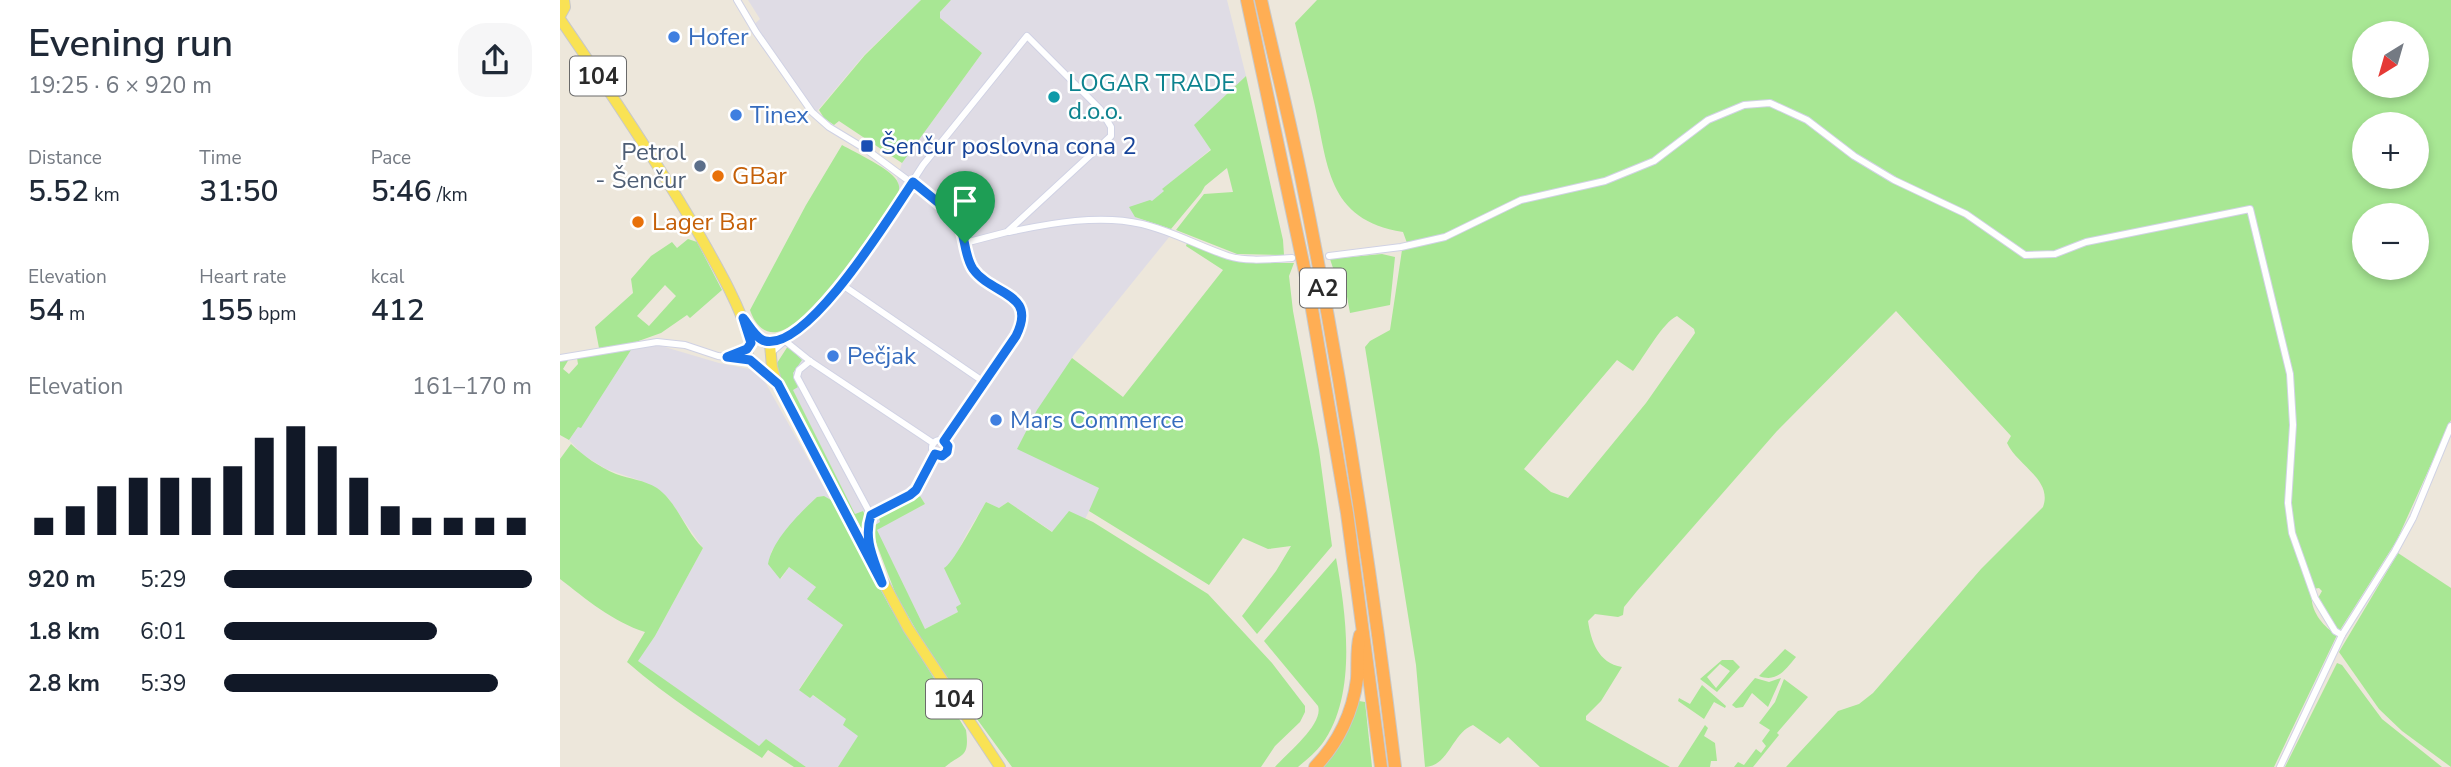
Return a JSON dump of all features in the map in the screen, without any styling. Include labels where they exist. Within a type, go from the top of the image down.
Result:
[{"type":"highway","name":"A2","points":[[1247,0],[1308,286],[1347,513],[1381,767]]},
{"type":"highway","name":"A2","points":[[1261,0],[1301,173],[1336,360],[1371,579],[1395,767]]},
{"type":"highway","points":[[1315,767],[1333,745],[1348,716],[1357,681],[1357,645],[1363,624]]},
{"type":"main road","name":"104","points":[[566,1],[560,18],[658,165],[701,237],[882,583],[934,670],[1000,767]]},
{"type":"street","points":[[737,0],[812,112],[829,127],[913,182],[956,217],[970,265],[975,272],[1021,306],[1023,319],[1016,336],[944,441]]},
{"type":"street","points":[[560,358],[657,342],[685,345],[727,357],[759,351],[784,340],[815,314],[841,284],[953,126],[1027,36],[1100,109],[1111,127],[1111,136],[1007,232]]},
{"type":"street","points":[[1329,256],[1401,247],[1445,237],[1521,200],[1605,181],[1654,161],[1708,120],[1744,105],[1770,103],[1807,120],[1854,156],[1894,180],[1966,214],[2025,255],[2055,254],[2086,242],[2250,209],[2290,374],[2293,425],[2288,503],[2292,533],[2315,598],[2335,631],[2342,635]]},
{"type":"street","points":[[965,243],[1007,232],[1078,221],[1122,222],[1140,223],[1173,233],[1230,256],[1292,258]]},
{"type":"street","points":[[841,284],[985,382]]},
{"type":"street","points":[[784,340],[810,361],[933,443]]},
{"type":"street","points":[[727,357],[759,351]]},
{"type":"street","points":[[810,361],[799,370],[797,377],[871,515],[867,539],[882,583]]},
{"type":"street","points":[[2280,767],[2342,635],[2413,518],[2451,426]]},
{"type":"street","points":[[944,441],[948,446],[947,452],[942,456],[935,454],[933,443],[944,441]]},
{"type":"street","points":[[871,515],[916,490],[935,454]]},
{"type":"shaded area","points":[[748,0],[921,0],[865,54],[812,117],[749,29],[760,19]]},
{"type":"shaded area","points":[[951,0],[1227,0],[1246,76],[1195,125],[1211,149],[1163,189],[1164,191],[1135,217],[1171,229],[1170,236],[1066,368],[1100,489],[1085,519],[1069,512],[1053,532],[1008,502],[999,508],[986,502],[951,565],[961,604],[958,612],[925,629],[876,530],[925,504],[920,496],[880,517],[880,522],[872,527],[863,511],[855,514],[793,390],[793,373],[801,360],[788,346],[785,338],[841,272],[898,194],[897,179],[902,163],[982,53],[940,18],[940,12]]},
{"type":"shaded area","points":[[658,345],[719,363],[759,371],[831,500],[824,496],[817,497],[771,552],[781,579],[789,567],[816,587],[808,600],[843,625],[799,689],[847,719],[859,736],[838,767],[806,767],[766,739],[759,746],[637,661],[655,636],[703,548],[668,498],[658,489],[606,469],[583,455],[569,440],[578,427],[581,427],[631,350]]},
{"type":"green space","points":[[921,0],[951,0],[940,12],[940,18],[982,53],[902,163],[839,121],[834,125],[824,118],[819,110],[865,55]]},
{"type":"green space","points":[[1317,0],[2451,0],[2451,420],[2397,540],[2340,630],[2336,630],[2318,598],[2322,591],[2319,588],[2313,589],[2312,603],[2317,615],[2326,627],[2337,635],[2274,767],[1786,767],[1838,711],[1859,704],[1873,693],[1981,569],[2043,507],[2043,489],[2007,443],[2011,436],[1896,311],[1777,431],[1637,591],[1624,607],[1623,615],[1618,617],[1595,614],[1588,621],[1591,636],[1601,656],[1622,667],[1601,701],[1586,716],[1586,720],[1670,767],[1540,767],[1508,737],[1500,744],[1473,725],[1460,735],[1440,761],[1425,767],[1416,665],[1365,347],[1370,341],[1390,330],[1402,250],[1420,246],[1421,240],[1407,243],[1403,232],[1378,226],[1359,215],[1345,202],[1328,167],[1295,23]],"holes":[[[1677,316],[1694,329],[1695,333],[1646,403],[1568,498],[1551,492],[1524,469],[1617,360],[1633,371],[1660,332]]]},
{"type":"green space","points":[[1246,76],[1283,240],[1284,255],[1237,254],[1176,230],[1204,194],[1233,192],[1227,168],[1205,186],[1171,229],[1135,217],[1129,207],[1152,201],[1164,191],[1162,189],[1211,150],[1194,125]]},
{"type":"green space","points":[[842,145],[895,178],[899,184],[898,194],[842,272],[807,312],[791,326],[777,332],[767,331],[756,323],[750,310],[806,205]]},
{"type":"green space","points":[[688,239],[697,242],[722,290],[690,318],[687,315],[661,333],[633,343],[599,348],[595,327],[633,293],[631,279],[651,256],[672,242],[677,248]],"holes":[[[665,285],[676,296],[649,326],[637,316]]]},
{"type":"green space","points":[[1187,243],[1232,260],[1250,263],[1294,263],[1289,276],[1293,311],[1319,450],[1332,546],[1257,634],[1242,616],[1291,546],[1268,549],[1243,538],[1209,585],[1089,511],[1099,488],[1017,449],[1037,410],[1072,358],[1123,397],[1223,270],[1186,246]]},
{"type":"green space","points":[[1382,254],[1395,257],[1390,305],[1350,313],[1344,280],[1333,268],[1330,259]]},
{"type":"green space","points":[[788,346],[802,360],[793,373],[798,387],[793,390],[855,514],[863,511],[866,517],[862,525],[864,540],[780,378],[777,363]]},
{"type":"green space","points":[[631,350],[581,428],[578,427],[569,440],[560,435],[560,361],[569,359],[563,369],[569,374],[578,364],[577,358]]},
{"type":"green space","points":[[571,444],[610,471],[657,488],[671,501],[703,548],[655,636],[638,661],[759,746],[766,739],[806,767],[794,767],[768,750],[762,758],[659,688],[627,662],[645,632],[611,616],[560,579],[560,459]]},
{"type":"green space","points":[[824,496],[836,507],[890,607],[966,730],[965,751],[945,767],[838,767],[858,736],[843,725],[846,719],[813,695],[810,698],[799,690],[843,625],[807,599],[816,587],[789,567],[780,579],[768,564],[775,545],[802,511],[817,497]]},
{"type":"green space","points":[[920,496],[925,504],[877,530],[925,629],[958,612],[956,607],[961,604],[944,568],[959,549],[986,502],[999,508],[1008,502],[1052,532],[1069,511],[1093,522],[1208,594],[1272,663],[1305,706],[1300,722],[1275,746],[1261,767],[1012,767],[931,656],[896,595],[872,532],[872,527],[880,522],[879,518]]},
{"type":"green space","points":[[2398,553],[2451,588],[2451,767],[2402,731],[2379,709],[2339,652]]},
{"type":"green space","points":[[1336,558],[1343,603],[1346,653],[1341,702],[1333,724],[1322,744],[1313,753],[1298,767],[1275,767],[1310,730],[1318,713],[1318,706],[1264,641]]},
{"type":"green space","points":[[1785,649],[1796,657],[1784,671],[1771,678],[1759,676]]},
{"type":"green space","points":[[1722,660],[1733,660],[1740,667],[1717,692],[1700,679]],"holes":[[[1720,664],[1730,671],[1716,688],[1707,677]]]},
{"type":"green space","points":[[2337,663],[2342,665],[2382,719],[2442,767],[2285,767]]},
{"type":"green space","points":[[1755,678],[1769,682],[1781,678],[1768,707],[1752,693],[1743,707],[1736,708],[1732,705]]},
{"type":"green space","points":[[1784,679],[1808,697],[1777,733],[1779,735],[1753,767],[1734,767],[1738,762],[1744,765],[1756,749],[1761,753],[1766,746],[1762,741],[1770,730],[1759,723],[1775,702]]},
{"type":"green space","points":[[1702,685],[1726,706],[1725,708],[1714,702],[1704,719],[1678,701],[1679,698],[1690,704]]},
{"type":"green space","points":[[1359,701],[1365,702],[1372,767],[1321,767]]},
{"type":"green space","points":[[1705,725],[1708,728],[1704,736],[1715,743],[1717,761],[1711,761],[1710,767],[1678,767]]},
{"type":"place","name":"Hofer","points":[[674,37]]},
{"type":"place","name":"LOGAR TRADE d.o.o.","points":[[1054,97]]},
{"type":"place","name":"Tinex","points":[[736,115]]},
{"type":"place","name":"Šenčur poslovna cona 2","points":[[867,146]]},
{"type":"place","name":"Petrol - Šenčur","points":[[700,166]]},
{"type":"place","name":"GBar","points":[[718,176]]},
{"type":"place","name":"Lager Bar","points":[[638,222]]},
{"type":"place","name":"Pečjak","points":[[833,356]]},
{"type":"place","name":"Mars Commerce","points":[[996,420]]},
{"type":"route","points":[[913,182],[956,217],[961,224],[965,243],[970,265],[975,272],[1015,299],[1021,306],[1023,319],[1016,336],[944,441],[948,446],[947,452],[942,456],[935,454],[916,490],[910,495],[871,515],[867,539],[882,583],[778,384],[750,360],[727,357],[747,349],[751,343],[743,318],[760,339],[767,342],[784,340],[797,331],[815,314],[867,251],[913,182]]}]
